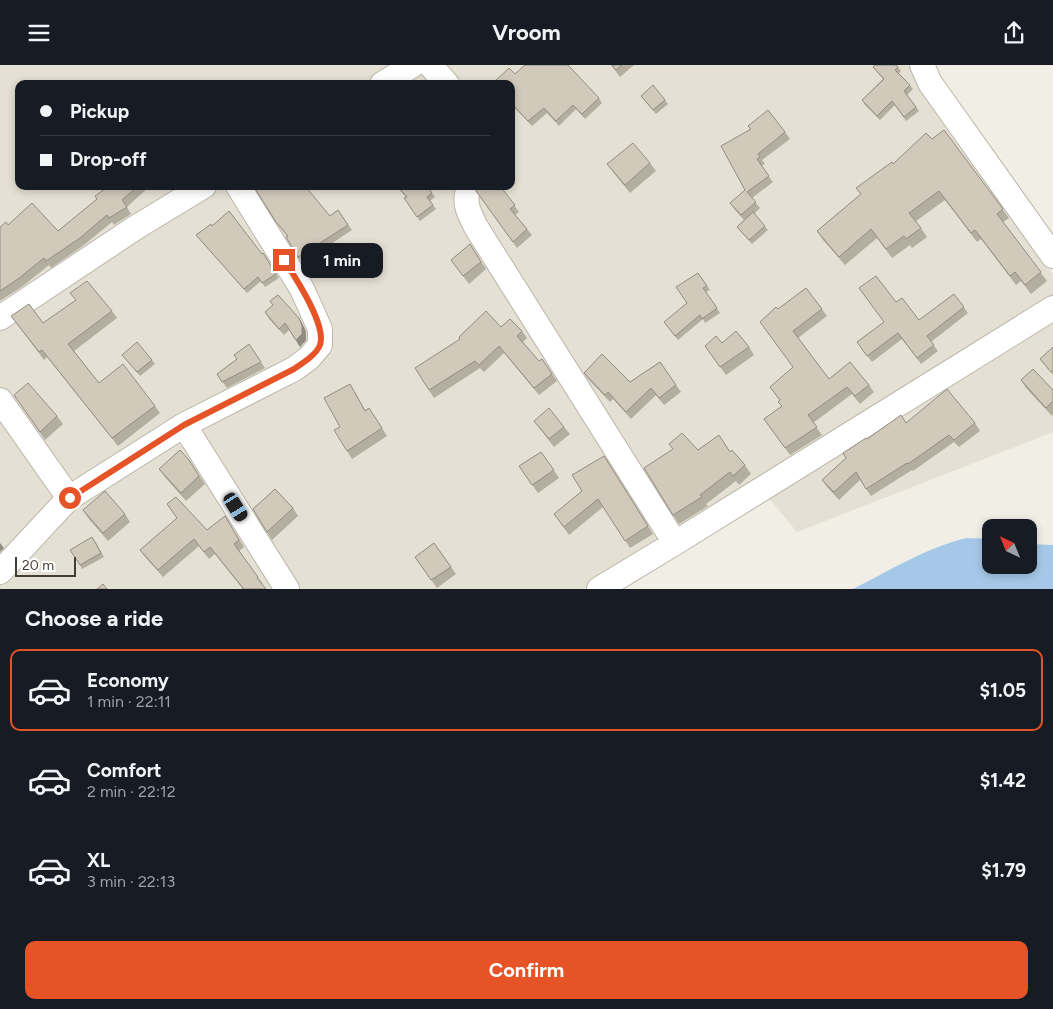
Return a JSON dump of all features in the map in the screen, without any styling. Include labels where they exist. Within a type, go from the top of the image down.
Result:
[{"type":"street","points":[[389,80],[413,65]]},
{"type":"street","points":[[430,65],[443,80]]},
{"type":"street","points":[[922,65],[930,83],[1053,256]]},
{"type":"street","points":[[0,318],[135,228],[197,190]]},
{"type":"street","points":[[0,573],[70,498],[184,425],[294,369],[309,358],[320,345],[320,329],[302,289],[240,190]]},
{"type":"street","points":[[468,190],[466,194],[467,208],[476,227],[675,543]]},
{"type":"street","points":[[599,589],[1053,308]]},
{"type":"street","points":[[0,400],[70,498]]},
{"type":"street","points":[[184,425],[287,589]]},
{"type":"shaded area","points":[[0,65],[908,65],[1053,274],[1053,432],[797,532],[758,485],[583,589],[0,589]]},
{"type":"water","points":[[967,538],[982,539],[982,574],[1038,574],[1038,544],[1053,545],[1053,589],[853,589],[923,553]]},
{"type":"building","points":[[525,65],[568,65],[599,98],[582,114],[573,105],[556,121],[544,108],[528,121],[515,107],[515,80],[496,80],[509,68],[515,74]]},
{"type":"building","points":[[612,65],[622,65],[616,70]]},
{"type":"building","points":[[875,65],[896,65],[898,67],[895,70],[910,85],[904,91],[916,107],[904,117],[892,101],[877,116],[862,100],[884,79],[873,67]]},
{"type":"building","points":[[653,85],[665,100],[653,110],[641,96]]},
{"type":"building","points":[[768,110],[785,132],[758,154],[760,157],[757,159],[769,176],[747,192],[756,202],[741,215],[730,203],[745,190],[721,146],[751,129],[748,126]]},
{"type":"building","points":[[944,130],[1003,209],[997,214],[1041,272],[1025,285],[1015,272],[1010,276],[975,230],[971,233],[939,191],[909,213],[921,228],[906,239],[904,236],[886,249],[871,229],[839,257],[817,231],[861,194],[856,188],[892,162],[893,164],[926,133],[932,139]]},
{"type":"building","points":[[633,143],[650,163],[625,185],[607,164]]},
{"type":"building","points":[[103,190],[133,190],[122,200],[127,207],[109,218],[107,215],[80,238],[46,261],[44,258],[0,291],[0,227],[6,222],[8,225],[32,203],[58,231],[97,199],[95,196]]},
{"type":"building","points":[[256,190],[308,190],[330,216],[338,210],[348,225],[298,257],[286,237],[288,236],[276,222]]},
{"type":"building","points":[[401,190],[430,190],[432,193],[427,197],[433,205],[417,217],[404,198],[407,197]]},
{"type":"building","points":[[503,190],[515,205],[510,209],[527,229],[513,242],[476,191]]},
{"type":"building","points":[[229,211],[263,253],[276,274],[262,283],[258,277],[244,289],[196,235],[211,224],[212,226]]},
{"type":"building","points":[[753,212],[765,226],[749,240],[737,227]]},
{"type":"building","points":[[470,244],[481,262],[463,276],[451,260]]},
{"type":"building","points":[[698,273],[707,286],[703,288],[717,308],[702,319],[700,315],[675,336],[664,322],[687,303],[676,287]]},
{"type":"building","points":[[876,276],[896,302],[902,298],[919,320],[954,294],[964,307],[927,336],[934,345],[917,358],[898,333],[867,356],[857,342],[884,322],[859,288]]},
{"type":"building","points":[[87,281],[112,311],[68,344],[99,383],[123,364],[155,406],[112,438],[42,350],[39,352],[11,316],[29,304],[43,323],[76,300],[70,293]]},
{"type":"building","points":[[806,288],[822,309],[793,331],[829,379],[850,362],[869,385],[855,396],[847,387],[808,415],[817,427],[785,448],[764,419],[782,406],[778,402],[780,400],[770,387],[793,367],[760,322],[776,307],[778,309]]},
{"type":"building","points":[[278,295],[299,318],[302,334],[296,340],[285,323],[279,329],[265,312],[273,305],[270,301]]},
{"type":"building","points":[[486,311],[501,327],[510,319],[522,331],[517,336],[539,361],[542,359],[552,374],[534,388],[499,346],[479,365],[475,361],[429,390],[415,368],[460,339],[459,337]]},
{"type":"building","points":[[736,331],[749,347],[720,367],[705,346],[716,336],[722,343]]},
{"type":"building","points":[[137,342],[152,360],[137,372],[122,355]]},
{"type":"building","points":[[249,344],[261,362],[222,382],[217,374],[237,359],[234,355]]},
{"type":"building","points":[[1053,347],[1053,370],[1051,372],[1040,359]]},
{"type":"building","points":[[602,354],[630,382],[660,362],[676,385],[659,398],[651,388],[626,412],[608,392],[605,395],[584,373]]},
{"type":"building","points":[[1033,369],[1053,390],[1053,401],[1046,408],[1021,380]]},
{"type":"building","points":[[28,383],[57,416],[40,432],[14,395]]},
{"type":"building","points":[[350,384],[365,411],[369,408],[382,428],[347,451],[334,430],[340,427],[324,398]]},
{"type":"building","points":[[947,389],[975,423],[954,440],[949,435],[908,464],[866,489],[856,472],[834,492],[822,480],[846,458],[843,453],[901,415],[906,423]]},
{"type":"building","points":[[549,408],[564,427],[549,439],[534,421]]},
{"type":"building","points":[[682,433],[698,450],[719,435],[730,452],[732,450],[745,465],[733,476],[730,472],[700,495],[702,497],[673,515],[644,468],[673,449],[669,444]]},
{"type":"building","points":[[180,450],[199,476],[181,493],[159,469]]},
{"type":"building","points":[[541,452],[554,470],[532,485],[519,466]]},
{"type":"building","points":[[604,456],[648,526],[625,541],[598,499],[564,527],[554,514],[582,491],[572,475]]},
{"type":"building","points":[[275,489],[293,508],[267,532],[253,509]]},
{"type":"building","points":[[105,491],[125,514],[103,533],[83,510]]},
{"type":"building","points":[[176,497],[207,530],[225,516],[239,540],[234,544],[266,589],[242,589],[210,547],[204,552],[194,539],[158,570],[140,550],[177,518],[167,504]]},
{"type":"building","points":[[92,537],[101,553],[80,565],[70,550]]},
{"type":"building","points":[[434,543],[451,567],[431,580],[415,557]]},
{"type":"building","points":[[103,584],[107,589],[97,589]]},
{"type":"route","points":[[70,498],[184,425],[294,369],[309,358],[320,345],[320,329],[302,289],[284,260]]}]
